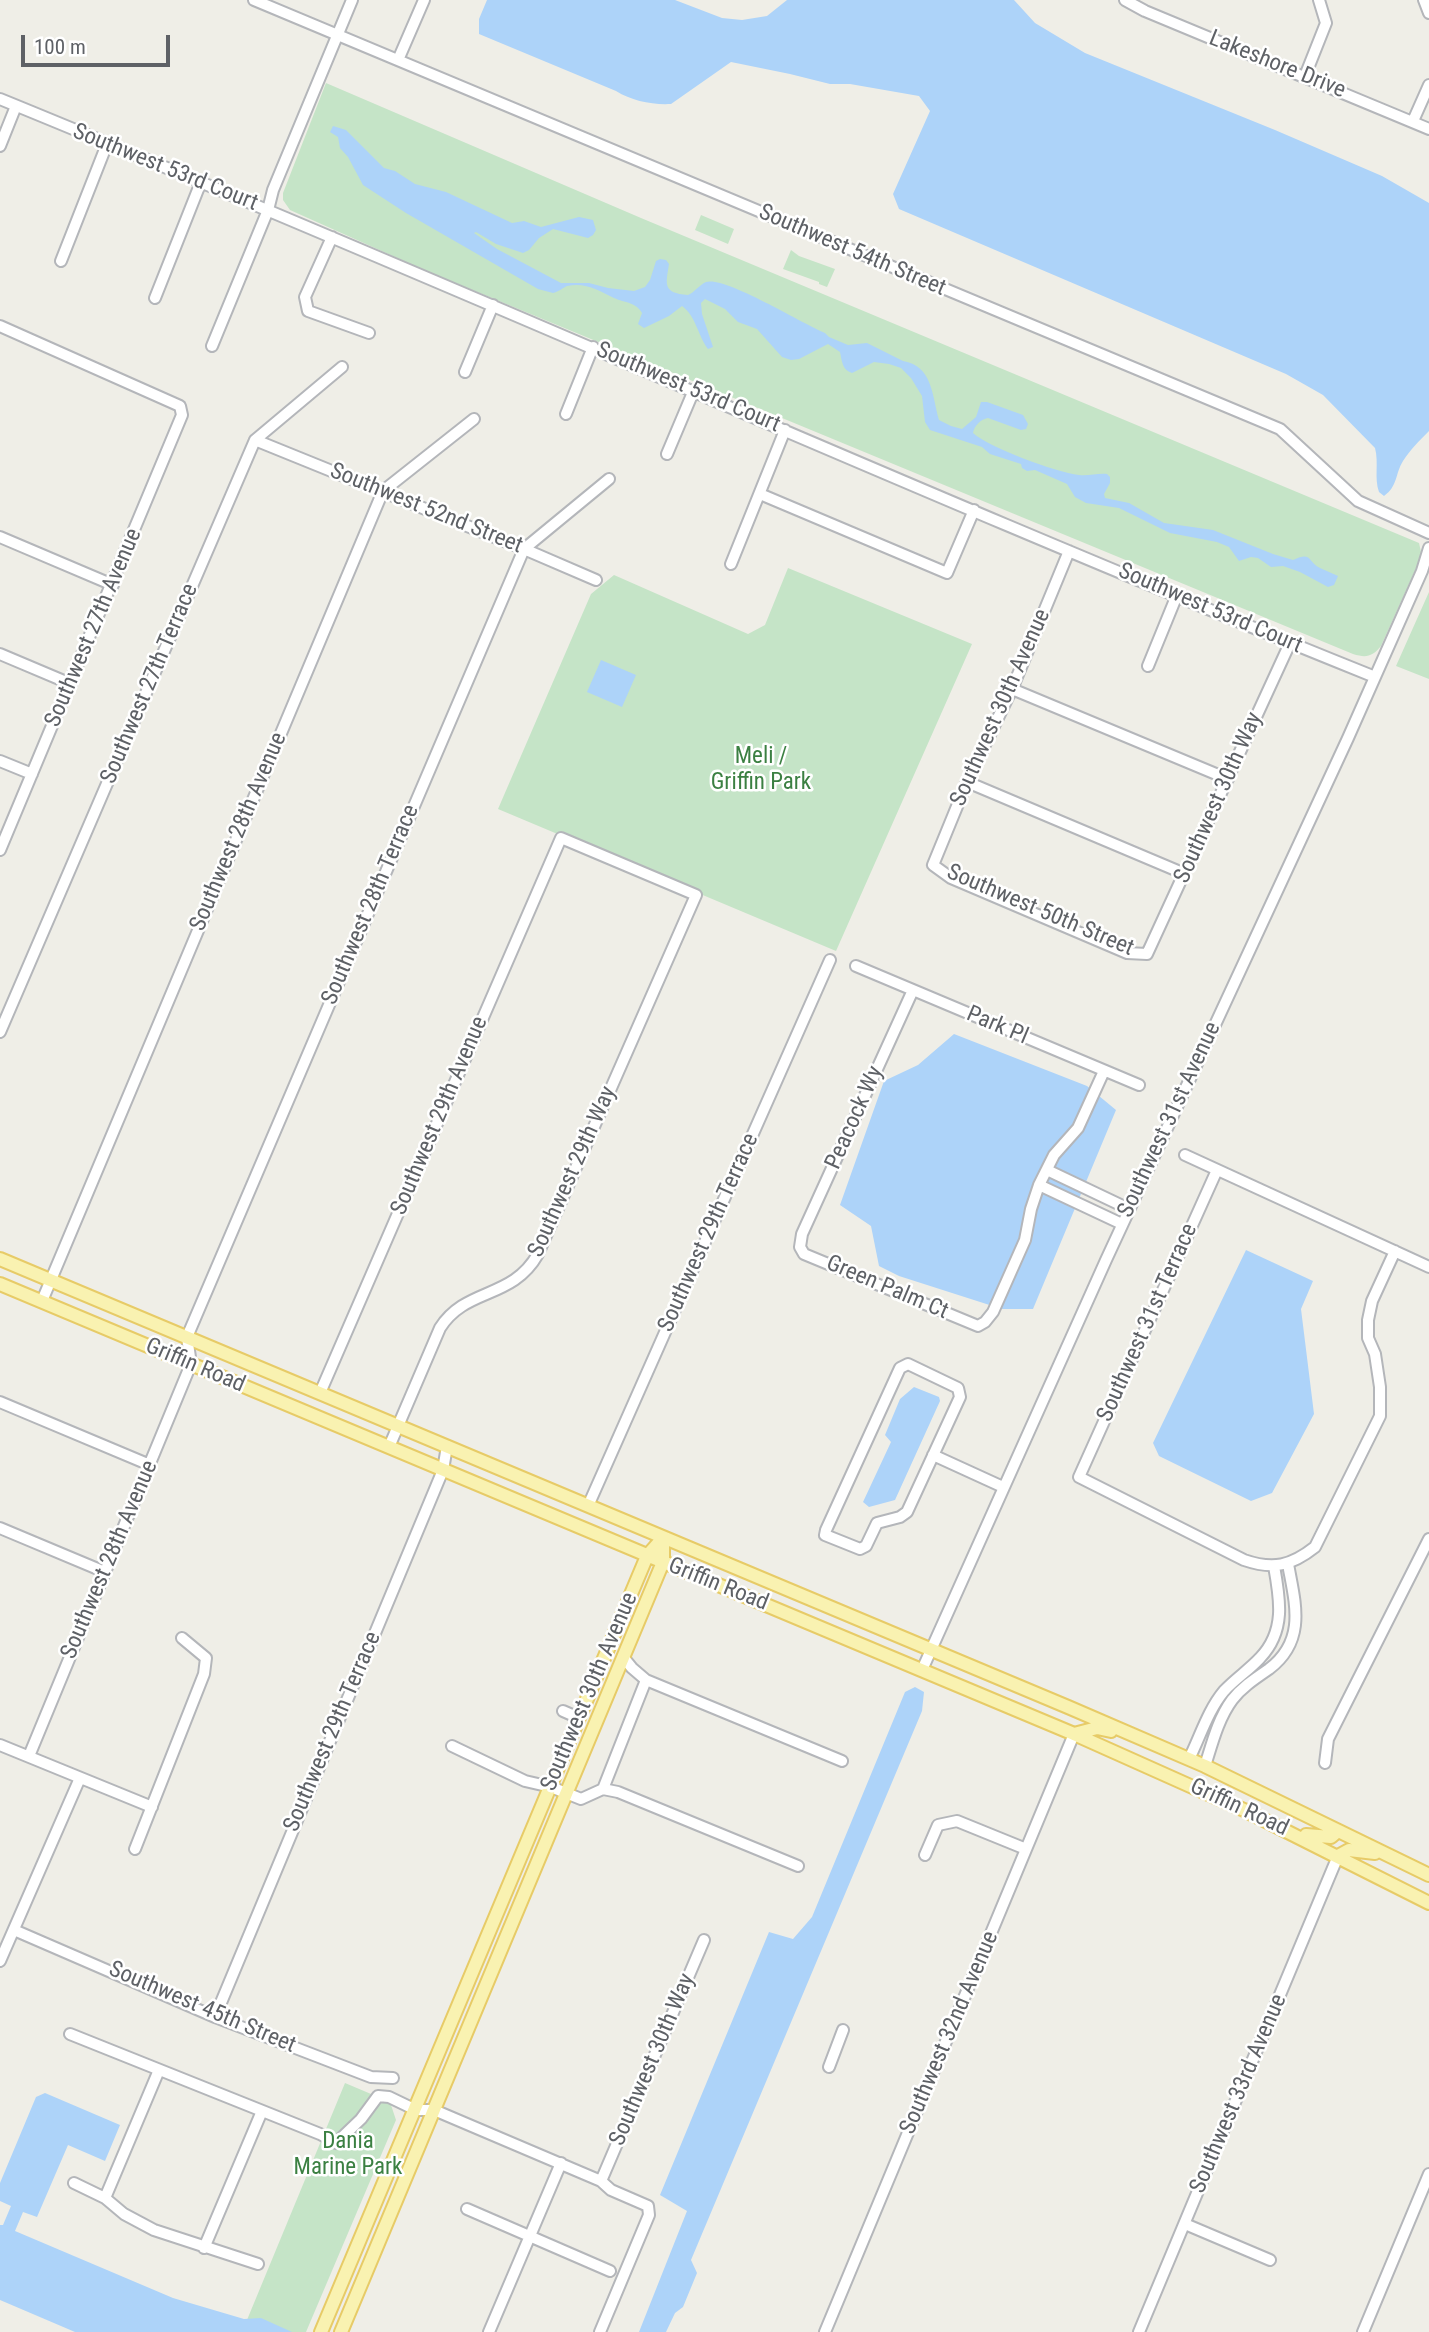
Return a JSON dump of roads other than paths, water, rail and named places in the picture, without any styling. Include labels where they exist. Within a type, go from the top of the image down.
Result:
[{"type":"main road","name":"Griffin Road","points":[[0,1259],[1136,1736],[1205,1766],[1429,1875]]},
{"type":"main road","name":"Griffin Road","points":[[0,1284],[1074,1734],[1211,1794],[1429,1903]]},
{"type":"main road","name":"Southwest 30th Avenue","points":[[322,2331],[647,1556],[663,1538]]},
{"type":"main road","name":"Southwest 30th Avenue","points":[[341,2332],[663,1562],[663,1538]]},
{"type":"main road","points":[[1074,1734],[1097,1728],[1136,1736]]},
{"type":"main road","points":[[1292,1833],[1322,1838],[1331,1837],[1338,1830]]},
{"type":"main road","points":[[1338,1856],[1349,1850],[1389,1855]]},
{"type":"street","name":"Southwest 54th Street","points":[[254,0],[1280,429],[1357,501],[1429,533]]},
{"type":"street","points":[[212,346],[352,0]]},
{"type":"street","points":[[398,60],[424,0]]},
{"type":"street","name":"Lakeshore Drive","points":[[1125,0],[1145,11],[1429,129]]},
{"type":"street","points":[[1305,76],[1326,23],[1319,0]]},
{"type":"street","points":[[1424,0],[1429,13]]},
{"type":"street","points":[[1413,121],[1429,85]]},
{"type":"street","name":"Southwest 53rd Court","points":[[0,100],[268,210],[1069,551],[1375,677]]},
{"type":"street","points":[[0,146],[16,106]]},
{"type":"street","points":[[61,261],[107,144]]},
{"type":"street","points":[[155,298],[201,182]]},
{"type":"street","points":[[332,237],[305,297],[308,311],[369,334]]},
{"type":"street","points":[[465,372],[493,305]]},
{"type":"street","name":"Southwest 27th Avenue","points":[[0,326],[180,406],[182,415],[0,850]]},
{"type":"street","points":[[565,414],[593,347]]},
{"type":"street","name":"Southwest 27th Terrace","points":[[0,1032],[255,440],[342,366]]},
{"type":"street","points":[[667,454],[694,390]]},
{"type":"street","name":"Southwest 28th Avenue","points":[[42,1301],[383,491],[474,419]]},
{"type":"street","points":[[731,564],[785,430]]},
{"type":"street","name":"Southwest 52nd Street","points":[[255,440],[596,580]]},
{"type":"street","name":"Southwest 28th Terrace","points":[[187,1337],[524,549],[609,479]]},
{"type":"street","points":[[760,494],[947,573],[974,510]]},
{"type":"street","points":[[0,537],[113,585]]},
{"type":"street","name":"Southwest 31st Avenue","points":[[922,1670],[1122,1224],[1375,677],[1422,571],[1429,548]]},
{"type":"street","name":"Southwest 30th Avenue","points":[[933,865],[967,782],[1012,689],[1069,551]]},
{"type":"street","points":[[1148,666],[1177,595]]},
{"type":"street","name":"Southwest 30th Way","points":[[1147,954],[1290,642]]},
{"type":"street","points":[[0,654],[71,684]]},
{"type":"street","points":[[1012,689],[1227,779]]},
{"type":"street","points":[[0,761],[32,774]]},
{"type":"street","points":[[967,782],[1185,874]]},
{"type":"street","name":"Southwest 29th Avenue","points":[[320,1393],[561,838],[696,895]]},
{"type":"street","name":"Southwest 50th Street","points":[[933,865],[951,878],[1127,953],[1147,954]]},
{"type":"street","name":"Southwest 29th Way","points":[[388,1447],[446,1319],[460,1306],[513,1283],[532,1265],[696,895]]},
{"type":"street","name":"Southwest 29th Terrace","points":[[587,1506],[830,960]]},
{"type":"street","name":"Park Pl","points":[[856,966],[1139,1085]]},
{"type":"street","name":"Peacock Wy","points":[[800,1247],[802,1234],[913,990]]},
{"type":"street","points":[[1104,1071],[1078,1128],[1054,1156],[1040,1185],[1122,1224]]},
{"type":"street","points":[[1185,1155],[1429,1267]]},
{"type":"street","points":[[1047,1170],[1129,1209]]},
{"type":"street","name":"Southwest 31st Terrace","points":[[1217,1170],[1079,1477],[1244,1560],[1274,1566]]},
{"type":"street","name":"Green Palm Ct","points":[[800,1247],[804,1254],[978,1326],[993,1312],[1020,1252],[1040,1185]]},
{"type":"street","points":[[1189,1759],[1222,1693],[1261,1658],[1276,1633],[1280,1600],[1274,1566],[1288,1564],[1315,1547],[1380,1416],[1380,1387],[1375,1354],[1368,1338],[1368,1320],[1372,1301],[1395,1251]]},
{"type":"street","points":[[187,1337],[191,1364]]},
{"type":"street","name":"Southwest 28th Avenue","points":[[29,1756],[191,1364]]},
{"type":"street","points":[[908,1364],[958,1388],[960,1397],[933,1455],[907,1512],[900,1517],[877,1523],[866,1546],[860,1549],[825,1535],[901,1368],[908,1364]]},
{"type":"street","points":[[0,1402],[150,1465]]},
{"type":"street","name":"Southwest 29th Terrace","points":[[215,2017],[443,1470],[447,1446]]},
{"type":"street","points":[[933,1455],[1003,1488]]},
{"type":"street","points":[[0,1528],[105,1572]]},
{"type":"street","points":[[1325,1763],[1328,1739],[1429,1539]]},
{"type":"street","points":[[1205,1766],[1223,1715],[1231,1702],[1277,1660],[1294,1635],[1296,1604],[1288,1564]]},
{"type":"street","points":[[135,1849],[204,1674],[206,1658],[182,1638]]},
{"type":"street","points":[[623,1657],[646,1680],[842,1761]]},
{"type":"street","points":[[603,1789],[646,1680]]},
{"type":"street","points":[[563,1711],[579,1718]]},
{"type":"street","name":"Southwest 32nd Avenue","points":[[825,2332],[1074,1734]]},
{"type":"street","points":[[0,1745],[152,1807]]},
{"type":"street","points":[[452,1746],[525,1781],[551,1787],[581,1799],[603,1789],[618,1792],[798,1866]]},
{"type":"street","points":[[0,1961],[80,1778]]},
{"type":"street","points":[[925,1855],[938,1825],[957,1821],[1026,1849]]},
{"type":"street","name":"Southwest 33rd Avenue","points":[[1139,2332],[1338,1856]]},
{"type":"street","name":"Southwest 45th Street","points":[[13,1930],[215,2017],[371,2077],[393,2078]]},
{"type":"street","name":"Southwest 30th Way","points":[[601,2181],[704,1940]]},
{"type":"street","points":[[829,2067],[843,2030]]},
{"type":"street","points":[[70,2034],[320,2134],[336,2143],[361,2119],[378,2096],[389,2096],[416,2109],[434,2110],[561,2163],[648,2206],[649,2215],[600,2332]]},
{"type":"street","points":[[105,2198],[159,2070]]},
{"type":"street","points":[[204,2248],[262,2111]]},
{"type":"street","points":[[489,2332],[561,2163]]},
{"type":"street","points":[[1363,2332],[1429,2174]]},
{"type":"street","points":[[74,2183],[105,2198],[124,2214],[154,2230],[258,2264]]},
{"type":"street","points":[[467,2209],[610,2271]]},
{"type":"street","points":[[1185,2224],[1270,2260]]},
{"type":"water","points":[[487,0],[675,0],[722,18],[742,20],[767,16],[787,0],[1014,0],[1035,23],[1085,53],[1382,176],[1429,203],[1429,431],[1406,457],[1392,488],[1384,496],[1378,487],[1375,448],[1323,395],[1286,374],[899,209],[893,194],[930,111],[919,96],[850,84],[830,84],[731,62],[671,104],[642,102],[479,34],[479,19]]},
{"type":"water","points":[[333,126],[346,130],[384,168],[395,171],[415,184],[446,192],[512,223],[524,221],[541,227],[579,217],[593,220],[596,230],[588,238],[553,229],[523,253],[474,233],[497,249],[561,283],[589,283],[634,291],[645,287],[656,261],[666,260],[669,264],[668,286],[674,292],[688,295],[706,282],[716,282],[746,293],[848,345],[867,343],[920,369],[930,383],[939,420],[962,429],[976,417],[981,402],[1023,415],[1028,424],[1026,429],[1021,430],[988,418],[978,423],[973,433],[1008,452],[1055,469],[1079,475],[1107,474],[1110,483],[1104,494],[1105,498],[1129,503],[1164,523],[1213,530],[1293,560],[1303,556],[1309,558],[1320,568],[1338,576],[1334,585],[1328,587],[1283,566],[1271,567],[1258,558],[1239,561],[1229,547],[1217,542],[1170,533],[1119,508],[1086,503],[1075,497],[1067,484],[1035,470],[1027,471],[1021,464],[990,454],[982,447],[930,430],[925,422],[922,396],[901,368],[874,362],[852,373],[844,367],[840,352],[828,344],[799,359],[782,357],[757,329],[738,322],[725,309],[705,299],[701,303],[702,314],[713,347],[708,349],[691,315],[682,306],[669,316],[644,328],[638,324],[642,313],[637,307],[592,288],[574,285],[553,293],[538,289],[406,213],[363,185],[340,148],[338,137],[330,132]]},
{"type":"water","points":[[601,660],[636,675],[622,707],[587,692]]},
{"type":"water","points":[[954,1034],[1087,1086],[1116,1110],[1033,1309],[1002,1309],[899,1276],[879,1266],[871,1226],[840,1205],[884,1081],[918,1065]]},
{"type":"water","points":[[1246,1250],[1313,1281],[1301,1309],[1314,1414],[1272,1493],[1251,1501],[1159,1456],[1153,1443]]},
{"type":"water","points":[[914,1387],[939,1397],[940,1401],[895,1500],[869,1507],[863,1502],[891,1442],[885,1435],[900,1399]]},
{"type":"water","points":[[915,1687],[924,1692],[922,1711],[691,2260],[697,2273],[683,2307],[675,2313],[666,2332],[639,2332],[687,2211],[660,2195],[769,1932],[793,1939],[812,1917],[905,1692]]},
{"type":"water","points":[[45,2093],[120,2125],[105,2161],[68,2145],[37,2217],[23,2212],[15,2231],[173,2298],[244,2319],[261,2318],[292,2332],[75,2332],[0,2300],[0,2225],[3,2225],[11,2206],[0,2201],[0,2183],[36,2097]]},
{"type":"park label","name":"Meli / Griffin Park","points":[[761,770]]},
{"type":"park label","name":"Dania Marine Park","points":[[348,2155]]}]
